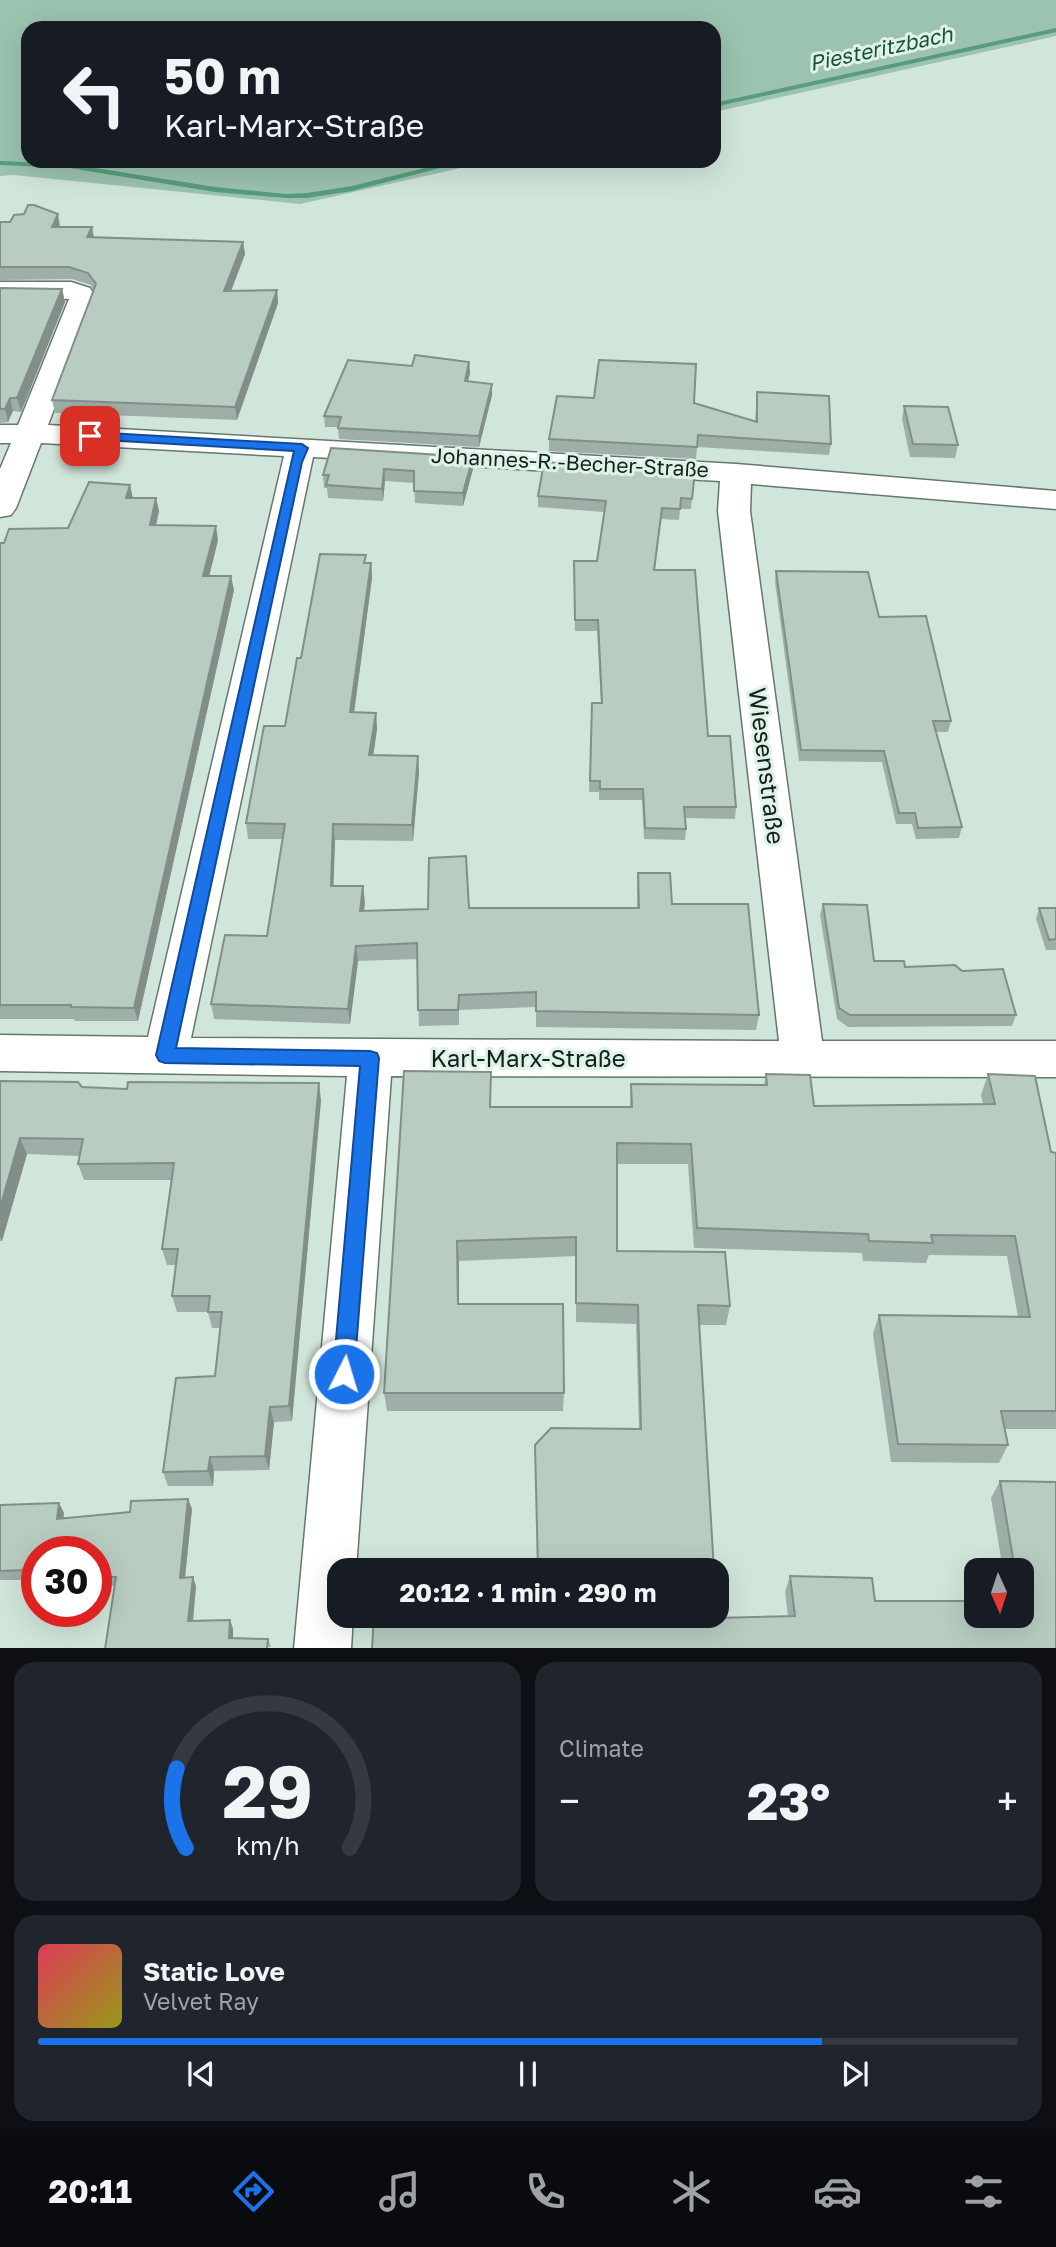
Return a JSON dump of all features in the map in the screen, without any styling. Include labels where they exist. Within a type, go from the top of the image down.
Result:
[{"type":"street","points":[[0,290],[62,290],[81,294],[82,305],[15,434],[0,508]]},
{"type":"street","name":"Johannes-R.-Becher-Straße","points":[[15,434],[736,473],[1056,500]]},
{"type":"street","points":[[165,1055],[296,462],[302,448]]},
{"type":"street","name":"Wiesenstraße","points":[[736,473],[734,511],[803,1059]]},
{"type":"street","name":"Karl-Marx-Straße","points":[[0,1053],[370,1058],[1056,1059]]},
{"type":"street","points":[[322,1648],[370,1058]]},
{"type":"green space","points":[[0,0],[1056,0],[1056,36],[721,110],[721,21],[21,21],[21,168],[461,168],[300,204],[14,175],[0,176]]},
{"type":"building","points":[[28,205],[58,214],[52,227],[92,227],[87,237],[243,242],[224,291],[277,290],[235,407],[52,400],[96,284],[88,273],[69,267],[0,267],[0,222],[10,222],[14,215],[24,214]]},
{"type":"building","points":[[0,288],[62,289],[17,398],[10,398],[5,409],[0,409]]},
{"type":"building","points":[[415,355],[469,362],[465,381],[492,384],[479,436],[338,428],[341,417],[324,416],[348,360],[412,366]]},
{"type":"building","points":[[599,360],[696,364],[694,403],[757,422],[757,392],[829,396],[831,444],[698,435],[697,447],[549,439],[557,396],[594,398]]},
{"type":"building","points":[[904,406],[948,407],[958,445],[913,444]]},
{"type":"building","points":[[331,448],[473,457],[463,493],[414,491],[414,471],[384,469],[382,489],[326,485],[329,475],[323,475]]},
{"type":"building","points":[[544,462],[695,471],[692,499],[681,498],[680,509],[662,508],[654,570],[695,570],[708,736],[730,736],[736,807],[684,807],[686,829],[645,828],[643,789],[600,789],[600,781],[590,781],[592,703],[602,703],[598,620],[575,620],[574,561],[597,561],[606,501],[538,496]]},
{"type":"building","points":[[89,482],[130,485],[126,498],[156,498],[150,525],[216,526],[203,576],[231,576],[134,1008],[0,1005],[0,543],[4,543],[9,529],[68,528]]},
{"type":"building","points":[[320,554],[366,555],[364,563],[371,563],[350,712],[376,713],[369,755],[418,756],[412,825],[333,824],[331,886],[363,886],[360,911],[428,909],[429,858],[466,856],[469,908],[639,908],[638,873],[670,873],[672,904],[748,904],[759,1015],[536,1011],[536,992],[459,995],[458,1010],[418,1010],[417,943],[356,946],[348,1009],[211,1004],[225,935],[267,936],[285,824],[246,823],[264,726],[285,726],[297,658],[301,658]]},
{"type":"building","points":[[776,571],[868,572],[879,617],[926,616],[951,721],[933,721],[962,827],[918,828],[915,813],[899,813],[884,751],[801,750]]},
{"type":"building","points":[[823,904],[867,905],[874,961],[904,961],[905,967],[955,965],[962,971],[1003,969],[1016,1015],[850,1015],[839,1008]]},
{"type":"building","points":[[1039,908],[1056,908],[1056,939],[1049,940]]},
{"type":"building","points":[[404,1071],[491,1072],[490,1107],[632,1107],[631,1084],[767,1085],[766,1074],[810,1075],[814,1106],[995,1104],[988,1074],[1035,1076],[1051,1152],[1056,1153],[1056,1411],[1001,1411],[1008,1445],[898,1444],[879,1315],[1030,1317],[1015,1236],[931,1235],[933,1243],[869,1241],[868,1234],[697,1228],[691,1144],[617,1143],[617,1251],[725,1252],[730,1306],[698,1305],[713,1558],[538,1558],[535,1445],[551,1428],[641,1429],[638,1305],[576,1303],[576,1237],[457,1241],[458,1304],[563,1304],[564,1393],[384,1393]]},
{"type":"building","points":[[0,1081],[78,1082],[82,1087],[127,1089],[128,1082],[319,1083],[289,1406],[270,1407],[265,1456],[210,1457],[208,1471],[163,1472],[176,1378],[215,1376],[222,1312],[208,1312],[210,1296],[172,1296],[178,1249],[162,1249],[174,1163],[78,1164],[83,1139],[20,1138],[0,1208]]},
{"type":"building","points":[[1000,1481],[1056,1482],[1056,1648],[372,1648],[373,1628],[729,1628],[729,1618],[795,1616],[790,1576],[872,1578],[875,1601],[964,1601],[964,1628],[1034,1628],[1034,1558],[1013,1558]]},
{"type":"building","points":[[188,1499],[180,1578],[193,1577],[188,1621],[230,1620],[229,1638],[268,1639],[267,1648],[105,1648],[108,1627],[112,1627],[116,1577],[112,1577],[112,1536],[21,1536],[21,1570],[0,1571],[0,1505],[59,1503],[57,1519],[130,1512],[131,1501]]},
{"type":"waterway","name":"Piesteritzbach","points":[[721,103],[1056,30]]},
{"type":"waterway","name":"Piesteritzbach","points":[[0,163],[21,163]]},
{"type":"waterway","name":"Piesteritzbach","points":[[84,168],[250,194],[286,196],[352,189],[435,168]]},
{"type":"route","points":[[90,436],[302,448],[296,462],[165,1055],[370,1058],[344,1374]]}]
